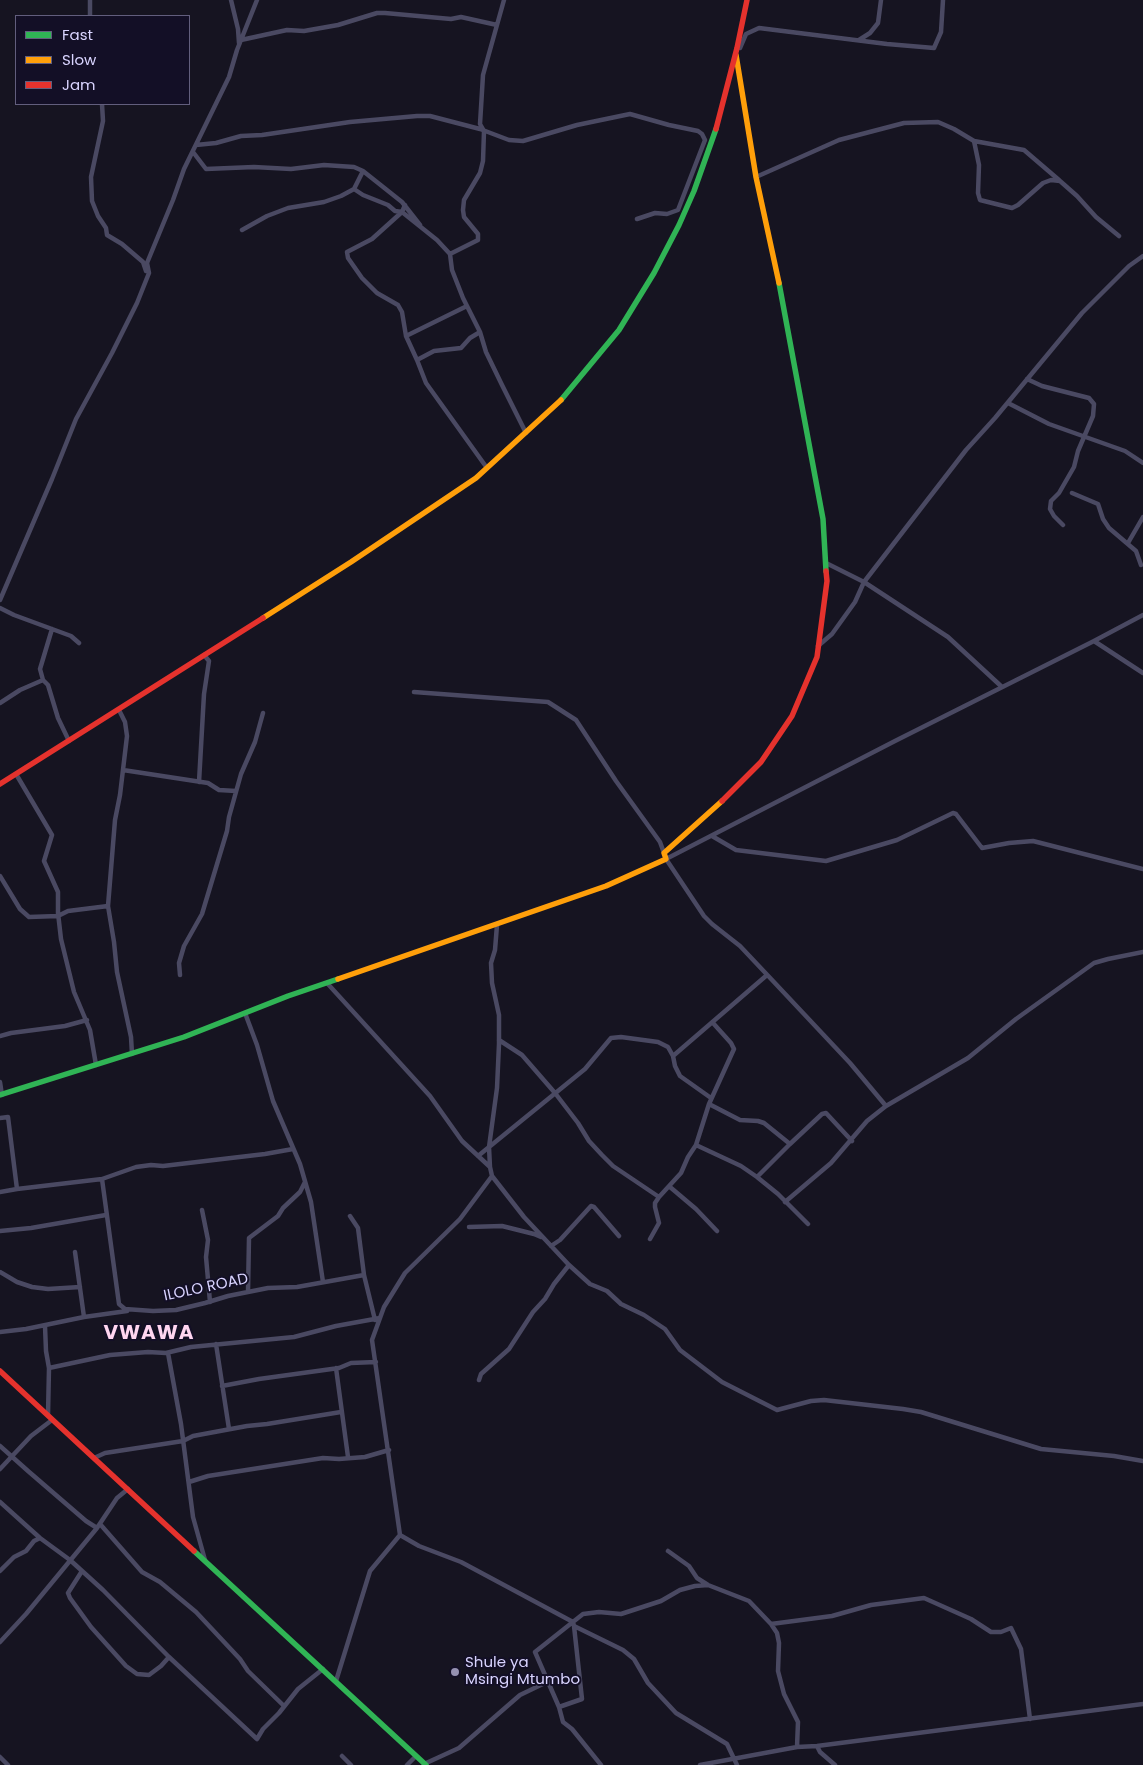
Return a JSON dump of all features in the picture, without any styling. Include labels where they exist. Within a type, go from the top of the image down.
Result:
[{"type":"main road","points":[[0,784],[351,562],[476,478],[564,398],[619,330],[654,273],[679,225],[694,191],[715,131],[736,54],[747,0]]},
{"type":"main road","points":[[1,1095],[184,1037],[327,983],[606,886],[666,859],[664,853],[724,800],[761,762],[792,716],[817,656],[827,581],[823,519],[783,304],[756,177],[736,54]]},
{"type":"main road","points":[[0,1371],[425,1764]]},
{"type":"street","points":[[90,0],[90,15]]},
{"type":"street","points":[[231,0],[240,42]]},
{"type":"street","points":[[0,600],[76,419],[112,353],[148,276],[147,263],[184,169],[229,76],[257,0]]},
{"type":"street","points":[[450,254],[478,240],[478,234],[464,216],[464,200],[480,173],[484,131],[480,124],[483,75],[504,0]]},
{"type":"street","points":[[859,40],[870,33],[878,23],[881,0]]},
{"type":"street","points":[[737,63],[740,46],[746,34],[758,28],[934,48],[941,32],[943,0]]},
{"type":"street","points":[[240,42],[287,30],[304,31],[338,25],[385,13],[451,19],[461,17],[497,25]]},
{"type":"street","points":[[102,105],[103,121],[91,177],[92,201],[98,216],[106,228],[107,235],[122,244],[143,262],[148,276]]},
{"type":"street","points":[[196,145],[216,143],[241,136],[262,135],[350,122],[418,116],[430,116],[509,140],[523,141],[554,131],[630,114],[669,126],[698,130],[705,140],[678,210],[668,214],[655,213],[637,219]]},
{"type":"street","points":[[756,177],[839,140],[904,123],[938,122],[954,128],[974,141],[1024,150],[1119,236]]},
{"type":"street","points":[[974,141],[979,165],[978,193],[980,200],[1012,208],[1018,205],[1042,183],[1051,180],[1060,181]]},
{"type":"street","points":[[193,152],[206,169],[247,167],[291,169],[340,165],[354,167],[363,171],[405,205],[424,230]]},
{"type":"street","points":[[242,230],[267,216],[288,208],[324,202],[341,196],[354,188],[363,171]]},
{"type":"street","points":[[354,188],[362,195],[402,212],[442,245],[450,254],[452,270],[480,332],[486,352],[526,434]]},
{"type":"street","points":[[405,205],[402,212],[372,239],[347,252],[348,258],[362,278],[377,293],[398,305],[402,312],[406,336],[426,382],[487,468]]},
{"type":"street","points":[[818,646],[832,634],[855,602],[864,582],[966,450],[1008,403],[1082,313],[1129,266],[1143,256]]},
{"type":"street","points":[[406,336],[467,306]]},
{"type":"street","points":[[417,360],[434,351],[461,348],[470,338],[480,332]]},
{"type":"street","points":[[1028,379],[1042,386],[1077,394],[1092,401],[1093,416],[1074,467],[1051,504],[1050,509],[1062,525]]},
{"type":"street","points":[[1008,403],[1049,424],[1125,451],[1143,463]]},
{"type":"street","points":[[1072,494],[1098,504],[1103,519],[1109,528],[1128,543],[1138,554],[1141,565]]},
{"type":"street","points":[[1128,543],[1143,517]]},
{"type":"street","points":[[826,563],[864,582],[948,637],[1002,687]]},
{"type":"street","points":[[0,608],[14,616],[71,636],[79,643]]},
{"type":"street","points":[[886,1106],[850,1063],[740,946],[716,928],[704,916],[666,859],[1143,615]]},
{"type":"street","points":[[52,629],[40,669],[43,680],[48,685],[58,718],[69,741]]},
{"type":"street","points":[[1094,641],[1143,673]]},
{"type":"street","points":[[199,782],[204,694],[209,661],[204,655]]},
{"type":"street","points":[[0,703],[20,690],[43,680]]},
{"type":"street","points":[[414,692],[548,702],[576,720],[616,781],[660,842],[664,853]]},
{"type":"street","points":[[119,710],[125,722],[127,736],[115,820],[108,906],[117,972],[131,1037],[132,1054]]},
{"type":"street","points":[[180,976],[180,963],[184,946],[202,914],[227,831],[236,791],[246,759],[255,742],[263,713]]},
{"type":"street","points":[[123,770],[199,782],[219,790],[236,791]]},
{"type":"street","points":[[16,774],[52,834],[44,861],[58,892],[58,916],[61,939],[74,992],[87,1020],[93,1042],[96,1065]]},
{"type":"street","points":[[712,836],[736,850],[826,861],[897,840],[953,813],[956,814],[982,848],[997,844],[1033,841],[1143,869]]},
{"type":"street","points":[[0,876],[20,908],[29,917],[58,916],[68,911],[108,906]]},
{"type":"street","points":[[497,925],[495,950],[491,963],[492,983],[499,1015],[497,1088],[489,1147],[492,1176],[524,1218],[569,1266],[590,1284],[607,1291],[622,1304],[644,1315],[665,1329],[680,1350],[722,1382],[777,1410],[810,1401],[824,1400],[902,1409],[921,1412],[1041,1449],[1114,1456],[1143,1461]]},
{"type":"street","points":[[785,1202],[831,1163],[852,1141],[867,1121],[886,1106],[968,1058],[1016,1019],[1094,964],[1108,959],[1143,952]]},
{"type":"street","points":[[673,1056],[767,975]]},
{"type":"street","points":[[327,983],[430,1096],[462,1141],[490,1167]]},
{"type":"street","points":[[245,1013],[273,1101],[294,1149],[305,1182],[314,1214],[323,1282]]},
{"type":"street","points":[[0,1036],[29,1030],[65,1026],[87,1020]]},
{"type":"street","points":[[650,1239],[659,1223],[655,1207],[658,1197],[670,1187],[681,1173],[688,1157],[696,1146],[711,1098],[734,1049],[713,1023]]},
{"type":"street","points":[[478,1156],[585,1069],[611,1038],[621,1037],[658,1042],[668,1047],[680,1076],[711,1098]]},
{"type":"street","points":[[499,1040],[522,1055],[555,1093],[589,1141],[613,1166],[658,1197]]},
{"type":"street","points":[[0,1082],[1,1095]]},
{"type":"street","points":[[709,1104],[740,1120],[764,1123],[790,1144]]},
{"type":"street","points":[[757,1177],[824,1113],[852,1141]]},
{"type":"street","points":[[0,1118],[8,1117],[17,1189]]},
{"type":"street","points":[[696,1146],[741,1166],[757,1177],[808,1224]]},
{"type":"street","points":[[0,1192],[102,1179],[136,1167],[163,1166],[294,1149]]},
{"type":"street","points":[[49,1368],[110,1355],[168,1353],[191,1347],[294,1336],[377,1318],[405,1273],[460,1219],[492,1176]]},
{"type":"street","points":[[102,1179],[119,1304],[129,1310]]},
{"type":"street","points":[[248,1292],[249,1238],[278,1216],[283,1208],[300,1192],[305,1182]]},
{"type":"street","points":[[670,1187],[696,1209],[717,1231]]},
{"type":"street","points":[[551,1246],[560,1240],[591,1206],[620,1236]]},
{"type":"street","points":[[202,1210],[208,1240],[206,1257],[210,1302]]},
{"type":"street","points":[[0,1231],[31,1228],[106,1215]]},
{"type":"street","points":[[336,1681],[370,1571],[400,1534],[372,1340],[377,1326],[377,1318],[364,1275],[358,1228],[350,1216]]},
{"type":"street","points":[[469,1227],[502,1226],[534,1234],[544,1239]]},
{"type":"street","points":[[75,1252],[84,1317]]},
{"type":"street","points":[[479,1380],[481,1374],[509,1348],[533,1312],[569,1266]]},
{"type":"street","points":[[0,1272],[32,1288],[80,1287]]},
{"type":"street","name":"ILOLO ROAD","points":[[0,1332],[45,1326],[84,1317],[129,1310],[176,1310],[228,1296],[268,1288],[297,1287],[364,1275]]},
{"type":"street","points":[[0,1469],[50,1417],[49,1368],[45,1326]]},
{"type":"street","points":[[216,1344],[229,1430]]},
{"type":"street","points":[[168,1353],[183,1441],[193,1517],[206,1561]]},
{"type":"street","points":[[222,1386],[336,1368],[351,1363],[376,1362]]},
{"type":"street","points":[[336,1368],[348,1457]]},
{"type":"street","points":[[94,1458],[105,1453],[183,1441],[193,1436],[341,1412]]},
{"type":"street","points":[[0,1446],[86,1521],[99,1526],[142,1572],[160,1582],[196,1612],[263,1687],[284,1706]]},
{"type":"street","points":[[189,1482],[208,1476],[324,1458],[339,1459],[365,1456],[389,1450]]},
{"type":"street","points":[[0,1642],[26,1614],[99,1526],[117,1498],[128,1489]]},
{"type":"street","points":[[0,1502],[40,1538],[82,1571],[169,1657],[257,1739],[263,1729],[298,1689],[323,1669]]},
{"type":"street","points":[[400,1534],[419,1546],[461,1562],[623,1650],[634,1659],[648,1683],[676,1713],[727,1744],[737,1765]]},
{"type":"street","points":[[0,1571],[14,1557],[26,1551],[34,1541],[40,1538]]},
{"type":"street","points":[[668,1551],[689,1566],[697,1578],[708,1585],[749,1601],[777,1633],[779,1644],[778,1671],[784,1694],[798,1722],[797,1747]]},
{"type":"street","points":[[82,1571],[68,1593],[70,1598],[91,1626],[126,1666],[137,1674],[150,1675],[169,1657]]},
{"type":"street","points":[[601,1765],[563,1722],[559,1707],[534,1652],[574,1624],[583,1614],[599,1612],[621,1614],[661,1601],[680,1590],[708,1585]]},
{"type":"street","points":[[771,1624],[832,1616],[871,1605],[924,1598],[971,1620],[991,1632],[1000,1632],[1011,1628],[1021,1649],[1030,1718]]},
{"type":"street","points":[[559,1707],[582,1698],[574,1624]]},
{"type":"street","points":[[425,1764],[460,1748],[520,1695],[547,1682]]},
{"type":"street","points":[[700,1765],[797,1747],[1143,1704]]},
{"type":"street","points":[[817,1746],[820,1752],[835,1765]]},
{"type":"street","points":[[342,1756],[351,1765]]},
{"type":"street","points":[[407,1765],[416,1756]]},
{"type":"street","points":[[0,1757],[8,1765]]},
{"type":"traffic: fast","points":[[561,400],[619,330],[654,273],[694,191],[716,129]]},
{"type":"traffic: fast","points":[[779,283],[823,519],[826,571]]},
{"type":"traffic: fast","points":[[0,1095],[184,1037],[288,996],[338,979]]},
{"type":"traffic: fast","points":[[194,1551],[426,1765]]},
{"type":"traffic: slow","points":[[736,55],[756,177],[779,283]]},
{"type":"traffic: slow","points":[[263,618],[351,562],[476,478],[561,400]]},
{"type":"traffic: slow","points":[[338,979],[606,886],[666,859],[664,853],[722,801]]},
{"type":"traffic: jam","points":[[716,129],[747,0]]},
{"type":"traffic: jam","points":[[722,801],[761,762],[792,716],[817,657],[827,581],[826,571]]},
{"type":"traffic: jam","points":[[0,784],[263,618]]},
{"type":"traffic: jam","points":[[0,1371],[194,1551]]},
{"type":"place","name":"Shule ya Msingi Mtumbo","points":[[455,1672]]},
{"type":"district","name":"VWAWA","points":[[149,1334]]}]
